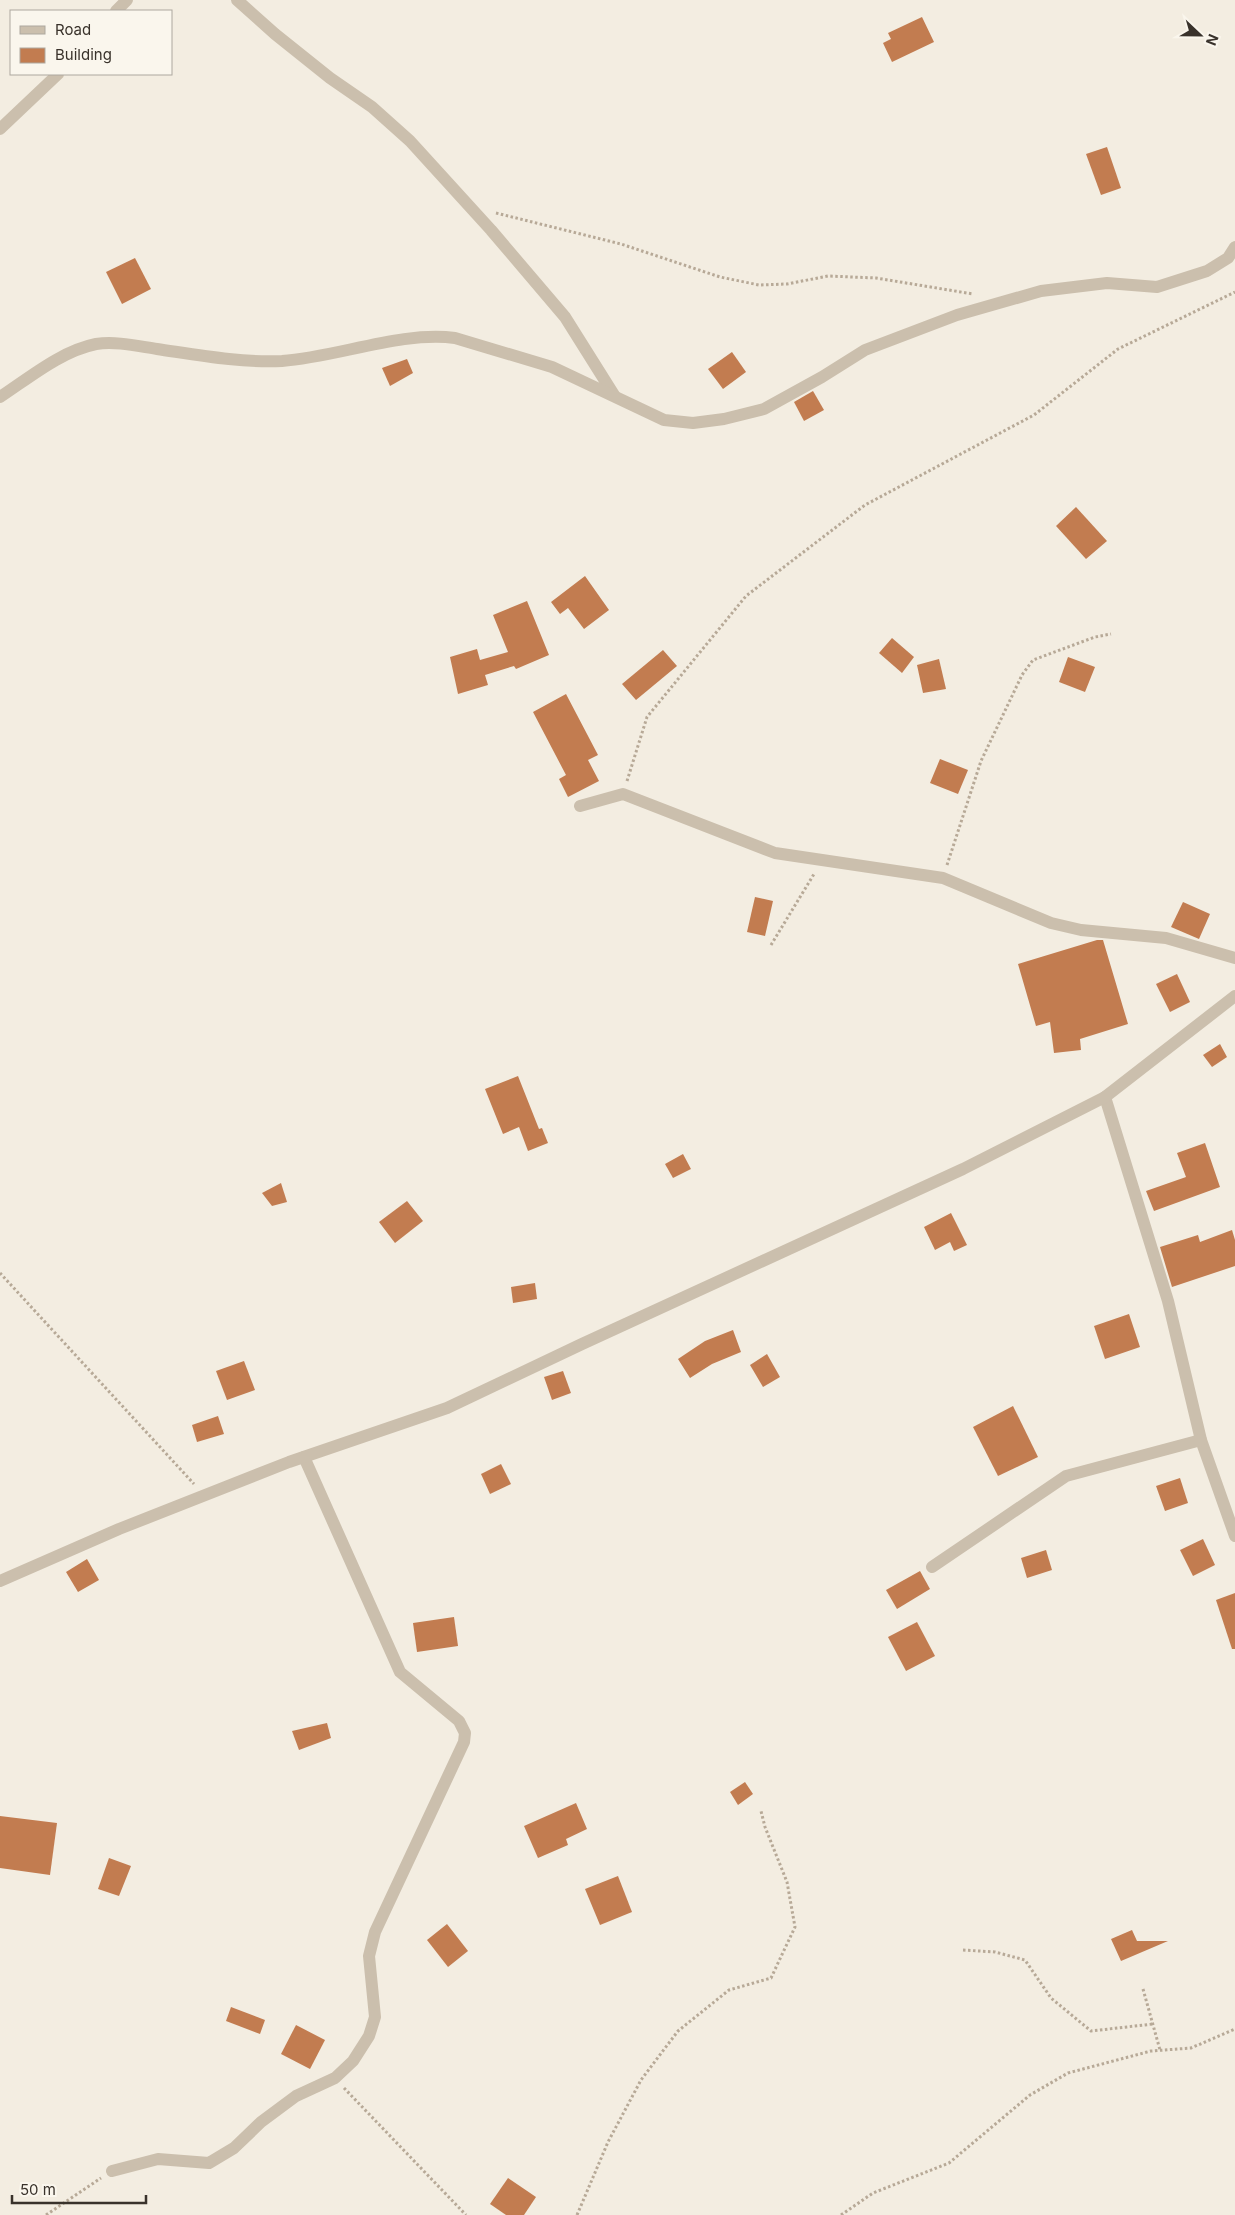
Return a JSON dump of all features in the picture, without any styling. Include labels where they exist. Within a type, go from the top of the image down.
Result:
[{"type":"street","points":[[117,10],[127,0]]},
{"type":"street","points":[[237,0],[330,78],[372,107],[410,141],[565,316],[614,395]]},
{"type":"street","points":[[0,130],[57,75]]},
{"type":"street","points":[[0,397],[64,356],[96,344],[119,344],[224,358],[281,361],[350,350],[412,337],[438,335],[455,338],[552,367],[664,420],[678,422],[724,419],[764,410],[865,350],[956,314],[1041,291],[1107,283],[1157,287],[1207,271],[1228,258],[1235,247]]},
{"type":"street","points":[[580,806],[623,794],[775,853],[943,878],[1051,923],[1081,930],[1166,938],[1235,958]]},
{"type":"street","points":[[0,1581],[119,1529],[204,1495],[304,1457],[447,1408],[963,1169],[1105,1097],[1235,996]]},
{"type":"street","points":[[1105,1097],[1168,1300],[1201,1440],[1235,1536]]},
{"type":"street","points":[[932,1567],[1066,1476],[1201,1440]]},
{"type":"street","points":[[112,2171],[158,2159],[209,2163],[234,2148],[261,2122],[296,2096],[335,2078],[353,2061],[369,2036],[375,2017],[369,1956],[375,1932],[464,1742],[465,1733],[459,1721],[400,1672],[304,1457]]},
{"type":"path","points":[[470,207],[621,244],[720,277],[759,285],[787,284],[828,276],[867,278],[978,295]]},
{"type":"path","points":[[623,794],[647,717],[746,596],[865,505],[1034,415],[1118,349],[1235,292]]},
{"type":"path","points":[[943,878],[982,761],[1022,675],[1032,660],[1111,634]]},
{"type":"path","points":[[771,945],[822,860]]},
{"type":"path","points":[[0,1273],[204,1495]]},
{"type":"path","points":[[578,2215],[608,2142],[642,2080],[678,2031],[729,1990],[771,1978],[781,1959],[794,1927],[787,1882],[765,1827],[761,1811]]},
{"type":"path","points":[[963,1950],[995,1952],[1025,1960],[1050,1998],[1091,2031],[1152,2024]]},
{"type":"path","points":[[1143,1989],[1160,2050]]},
{"type":"path","points":[[841,2215],[873,2193],[948,2163],[1030,2095],[1068,2073],[1151,2051],[1191,2048],[1235,2029]]},
{"type":"path","points":[[335,2078],[466,2215]]},
{"type":"path","points":[[46,2215],[112,2171]]},
{"type":"building","points":[[922,17],[934,42],[892,62],[883,43],[891,39],[888,33]]},
{"type":"building","points":[[1107,147],[1121,188],[1101,195],[1086,154]]},
{"type":"building","points":[[135,258],[151,289],[122,304],[106,272]]},
{"type":"building","points":[[732,352],[746,372],[723,389],[708,369]]},
{"type":"building","points":[[407,359],[413,373],[390,386],[382,368]]},
{"type":"building","points":[[813,391],[824,410],[804,421],[794,402]]},
{"type":"building","points":[[1076,507],[1107,541],[1086,559],[1056,526]]},
{"type":"building","points":[[585,576],[609,610],[584,629],[568,608],[560,614],[551,602]]},
{"type":"building","points":[[527,601],[549,655],[516,669],[514,666],[485,675],[488,685],[458,694],[450,657],[477,649],[480,660],[508,652],[493,615]]},
{"type":"building","points":[[892,638],[914,657],[902,673],[879,653]]},
{"type":"building","points":[[663,650],[677,666],[636,700],[622,684]]},
{"type":"building","points":[[1068,657],[1095,667],[1085,692],[1059,682]]},
{"type":"building","points":[[939,659],[946,689],[923,693],[917,665]]},
{"type":"building","points":[[566,694],[598,755],[588,760],[599,781],[568,797],[559,779],[566,775],[533,712]]},
{"type":"building","points":[[940,759],[968,770],[958,794],[930,783]]},
{"type":"building","points":[[755,897],[773,901],[765,936],[747,932]]},
{"type":"building","points":[[1183,902],[1210,914],[1199,939],[1171,927]]},
{"type":"building","points":[[1097,940],[1103,940],[1128,1024],[1080,1039],[1081,1050],[1054,1053],[1050,1022],[1036,1026],[1018,964]]},
{"type":"building","points":[[1177,974],[1190,1002],[1170,1012],[1156,984]]},
{"type":"building","points":[[1220,1044],[1227,1057],[1212,1067],[1203,1055]]},
{"type":"building","points":[[518,1076],[539,1129],[542,1128],[548,1143],[528,1151],[519,1127],[503,1134],[485,1089]]},
{"type":"building","points":[[1205,1143],[1220,1187],[1154,1211],[1146,1191],[1186,1177],[1177,1153]]},
{"type":"building","points":[[683,1154],[691,1169],[673,1178],[665,1164]]},
{"type":"building","points":[[281,1183],[287,1202],[272,1206],[262,1193]]},
{"type":"building","points":[[407,1201],[423,1221],[395,1243],[379,1222]]},
{"type":"building","points":[[951,1213],[967,1245],[954,1251],[950,1242],[935,1250],[924,1227]]},
{"type":"building","points":[[1232,1230],[1235,1240],[1235,1266],[1172,1287],[1160,1247],[1198,1235],[1200,1242]]},
{"type":"building","points":[[535,1283],[537,1299],[513,1303],[511,1287]]},
{"type":"building","points":[[1129,1314],[1140,1347],[1105,1359],[1094,1326]]},
{"type":"building","points":[[733,1330],[741,1352],[712,1364],[690,1378],[678,1359],[705,1341]]},
{"type":"building","points":[[767,1354],[780,1377],[763,1387],[750,1365]]},
{"type":"building","points":[[244,1361],[255,1390],[227,1400],[216,1371]]},
{"type":"building","points":[[563,1371],[571,1393],[552,1400],[544,1377]]},
{"type":"building","points":[[1013,1406],[1038,1457],[998,1476],[973,1427]]},
{"type":"building","points":[[218,1416],[224,1434],[197,1442],[192,1425]]},
{"type":"building","points":[[501,1464],[511,1484],[490,1494],[481,1474]]},
{"type":"building","points":[[1180,1478],[1188,1503],[1165,1511],[1156,1486]]},
{"type":"building","points":[[1203,1539],[1215,1565],[1193,1576],[1180,1550]]},
{"type":"building","points":[[1046,1550],[1052,1570],[1027,1578],[1021,1558]]},
{"type":"building","points":[[87,1559],[99,1580],[78,1592],[66,1572]]},
{"type":"building","points":[[920,1571],[930,1589],[897,1609],[886,1590]]},
{"type":"building","points":[[1235,1593],[1235,1649],[1232,1649],[1216,1600]]},
{"type":"building","points":[[454,1617],[458,1646],[417,1652],[413,1623]]},
{"type":"building","points":[[917,1622],[935,1656],[906,1671],[888,1637]]},
{"type":"building","points":[[327,1723],[331,1738],[299,1750],[292,1731]]},
{"type":"building","points":[[745,1782],[753,1794],[738,1805],[730,1792]]},
{"type":"building","points":[[576,1803],[587,1829],[566,1839],[568,1845],[538,1858],[524,1826]]},
{"type":"building","points":[[0,1816],[57,1823],[50,1875],[0,1868]]},
{"type":"building","points":[[109,1858],[131,1866],[119,1896],[98,1889]]},
{"type":"building","points":[[618,1876],[632,1912],[600,1925],[585,1889]]},
{"type":"building","points":[[447,1924],[468,1951],[448,1967],[427,1940]]},
{"type":"building","points":[[1132,1930],[1137,1941],[1168,1941],[1121,1961],[1111,1939]]},
{"type":"building","points":[[231,2007],[265,2020],[260,2034],[226,2021]]},
{"type":"building","points":[[296,2025],[325,2040],[310,2069],[281,2054]]},
{"type":"building","points":[[508,2178],[536,2197],[524,2215],[506,2215],[490,2204]]}]
